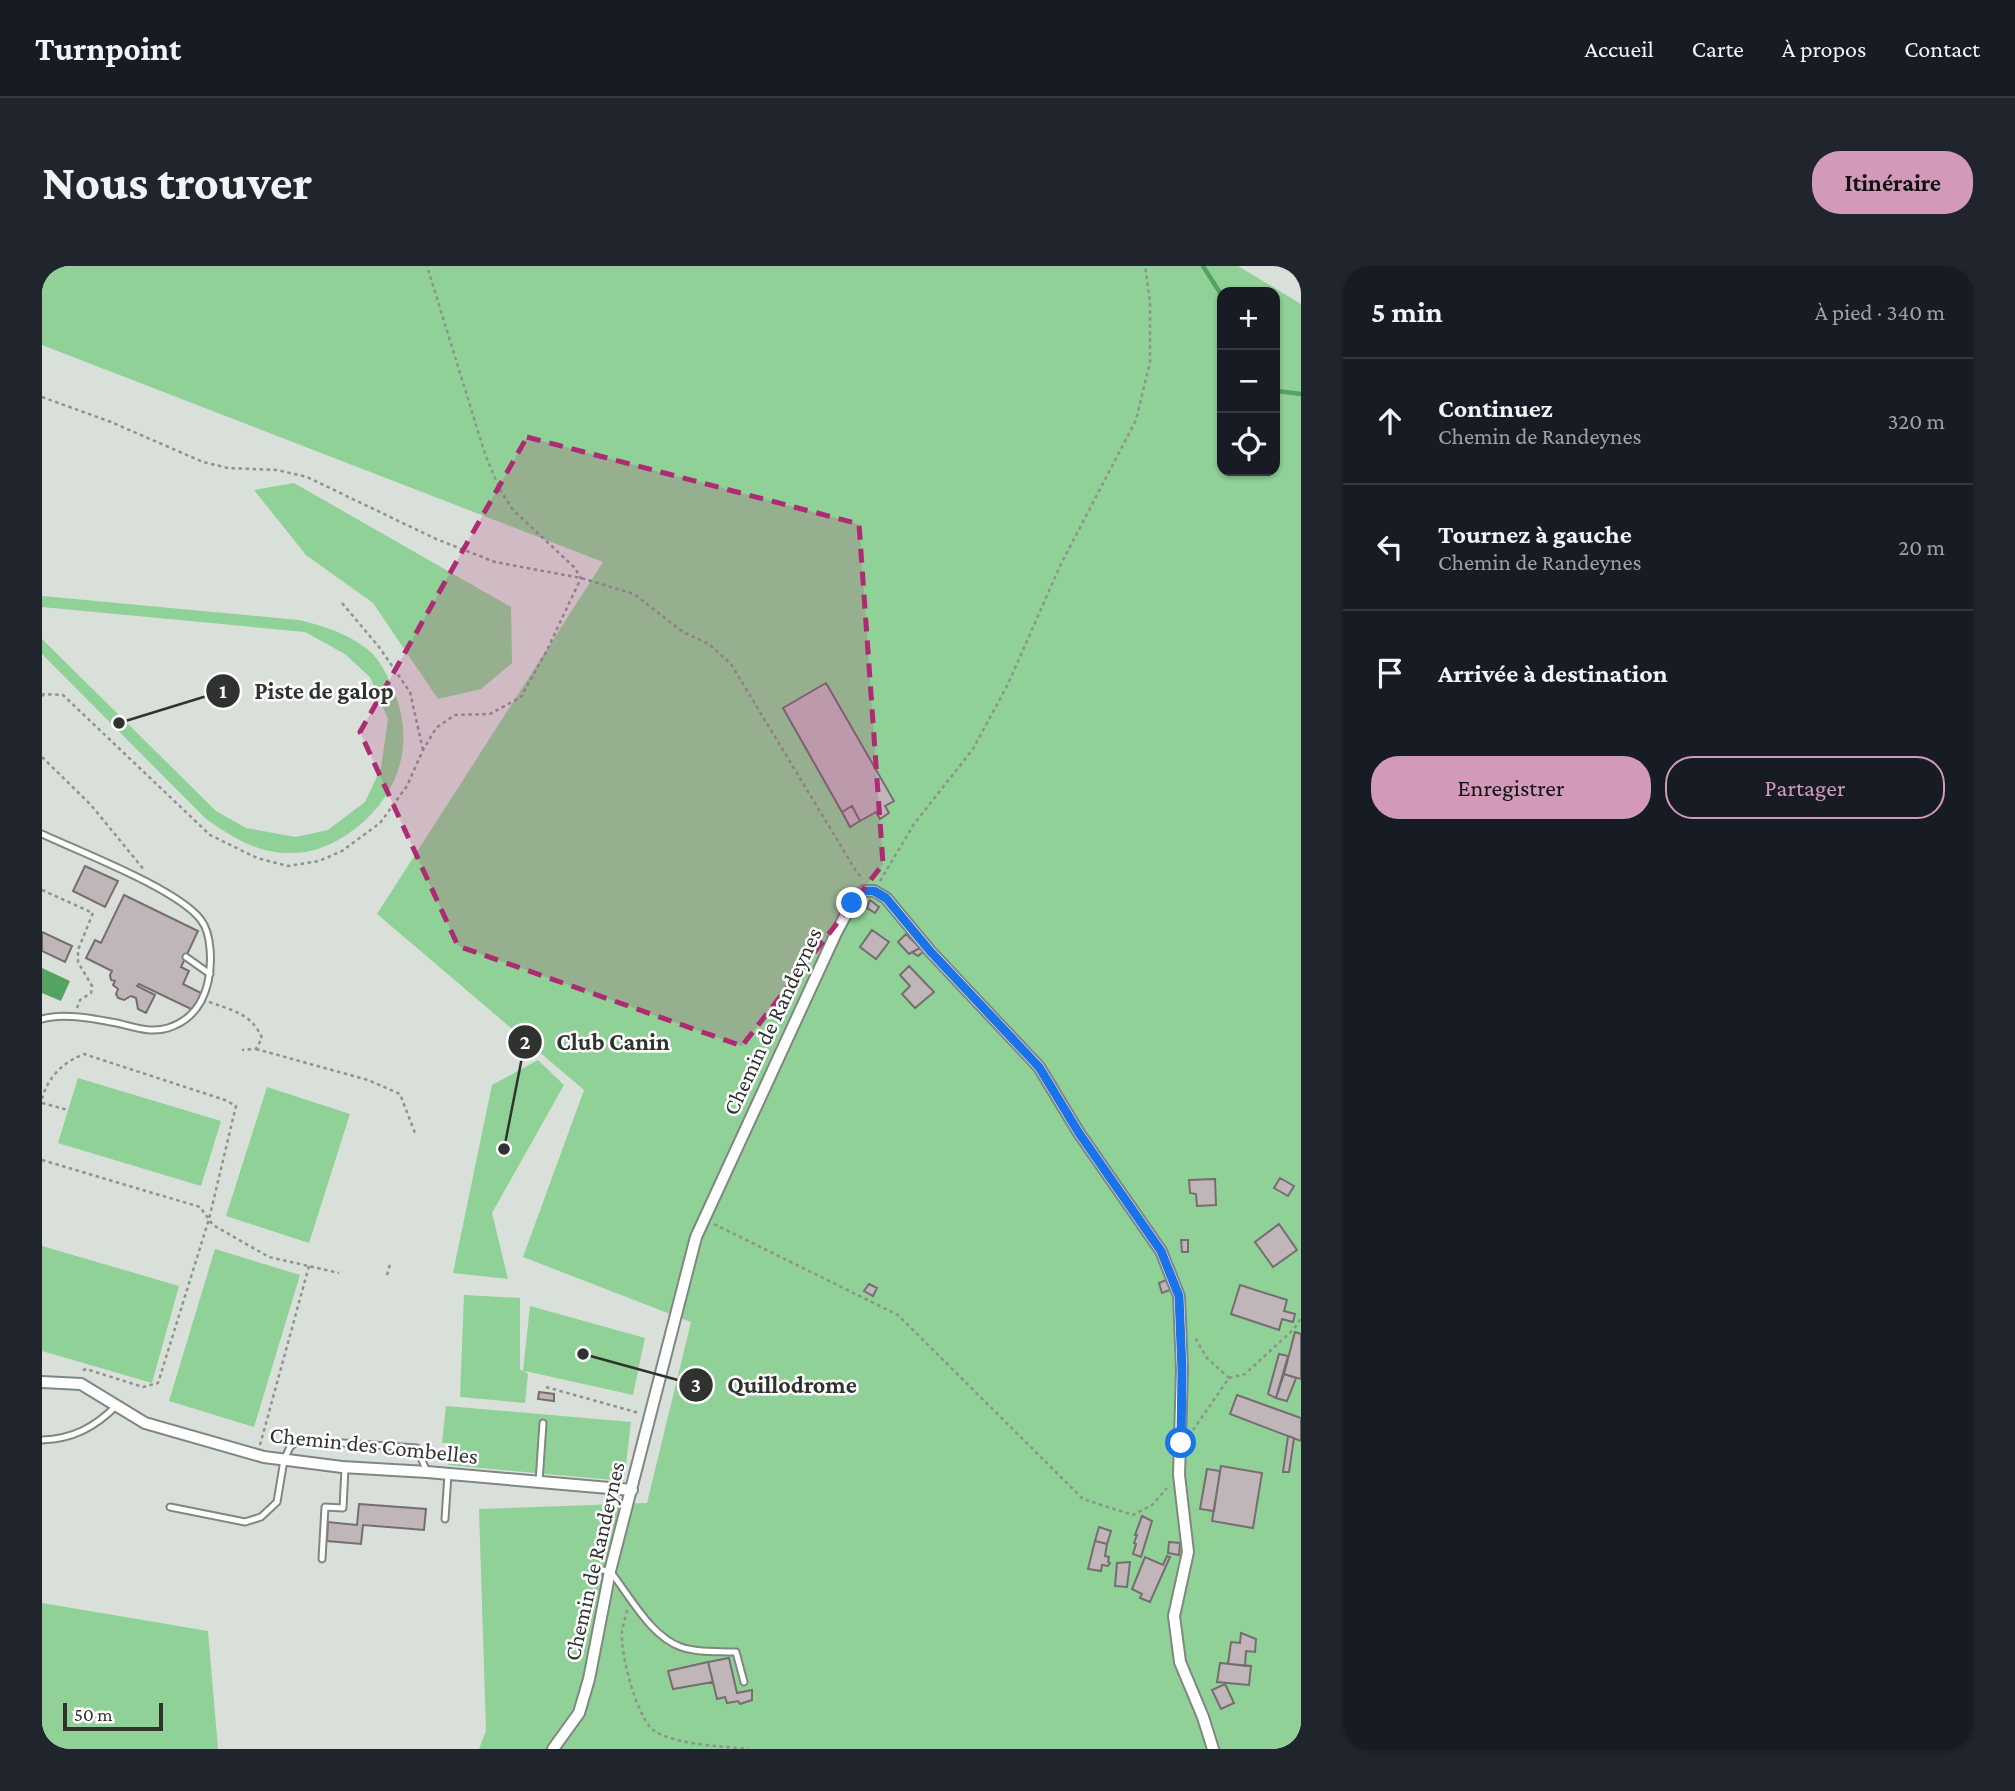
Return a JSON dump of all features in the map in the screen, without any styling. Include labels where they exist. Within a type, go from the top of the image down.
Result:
[{"type":"street","name":"Chemin de Randeynes","points":[[553,1749],[579,1713],[589,1679],[606,1570],[632,1490],[696,1237],[852,903],[864,891],[874,891]]},
{"type":"street","points":[[874,891],[886,898],[930,951],[1039,1067],[1079,1133],[1161,1251],[1179,1296],[1182,1370],[1179,1475],[1188,1552],[1174,1616],[1180,1662],[1213,1749]]},
{"type":"street","name":"Chemin des Combelles","points":[[42,1382],[81,1384],[145,1423],[257,1455],[284,1460],[345,1468],[427,1472],[632,1490]]},
{"type":"lane","points":[[42,834],[154,886],[184,904],[203,921],[210,950],[210,974],[202,1000],[196,1010],[170,1027],[151,1031],[109,1021],[54,1016],[42,1019]]},
{"type":"lane","points":[[186,957],[210,974]]},
{"type":"lane","points":[[42,1440],[79,1433],[99,1423],[117,1406]]},
{"type":"lane","points":[[539,1482],[543,1423]]},
{"type":"lane","points":[[170,1507],[245,1522],[261,1517],[277,1502],[284,1460],[290,1447],[298,1440],[417,1448],[427,1472]]},
{"type":"lane","points":[[321,1559],[325,1507],[343,1508],[345,1468]]},
{"type":"lane","points":[[445,1519],[449,1474]]},
{"type":"lane","points":[[606,1570],[631,1596],[654,1630],[679,1646],[695,1650],[736,1652],[744,1682]]},
{"type":"path","points":[[427,266],[485,454],[500,490],[513,510],[574,567],[581,578]]},
{"type":"path","points":[[42,397],[111,422],[203,462],[228,468],[278,470],[307,477],[436,539],[495,562],[581,578],[634,594],[683,632],[709,644],[731,664],[856,870],[874,891],[914,824],[973,749],[1008,684],[1060,566],[1136,420],[1150,362],[1150,302],[1145,266]]},
{"type":"path","points":[[42,696],[63,695],[210,835],[257,858],[288,866],[319,861],[342,852],[380,823],[407,786],[436,728],[456,715],[490,714],[521,697],[581,578]]},
{"type":"path","points":[[342,603],[379,647],[411,692],[423,750]]},
{"type":"path","points":[[42,757],[91,806],[142,865],[154,886]]},
{"type":"path","points":[[42,890],[93,913],[78,950],[78,962],[92,986],[91,993],[80,1000],[74,1018]]},
{"type":"path","points":[[202,1000],[244,1014],[256,1024],[262,1038],[256,1049]]},
{"type":"path","points":[[242,1050],[256,1049],[368,1080],[400,1094],[415,1133]]},
{"type":"path","points":[[68,1110],[42,1101],[44,1090],[64,1062],[84,1054],[225,1100],[236,1106],[209,1219],[158,1382],[143,1387],[86,1369],[75,1374],[71,1383]]},
{"type":"path","points":[[42,1160],[201,1207],[213,1225],[269,1257],[339,1273]]},
{"type":"path","points":[[704,1219],[898,1315],[1083,1499],[1133,1516],[1152,1505],[1179,1475]]},
{"type":"path","points":[[387,1275],[390,1264]]},
{"type":"path","points":[[257,1455],[309,1266]]},
{"type":"path","points":[[1181,1443],[1200,1422],[1229,1378],[1245,1374],[1294,1329],[1301,1318]]},
{"type":"path","points":[[1192,1334],[1207,1359],[1229,1378]]},
{"type":"path","points":[[546,1387],[649,1417]]},
{"type":"path","points":[[631,1596],[622,1632],[625,1668],[640,1708],[652,1728],[673,1738],[748,1749]]},
{"type":"highlighted area","points":[[527,437],[859,524],[883,864],[742,1046],[458,946],[360,732]]},
{"type":"shaded area","points":[[42,266],[1238,266],[1273,287],[1217,287],[1217,476],[1280,476],[1280,291],[1301,304],[1301,1749],[479,1749],[486,1731],[479,1509],[647,1503],[691,1322],[523,1257],[584,1090],[377,914],[603,562],[42,345]]},
{"type":"shaded area","points":[[294,483],[511,607],[512,663],[481,689],[438,699],[373,603],[306,555],[254,490]]},
{"type":"shaded area","points":[[42,596],[299,620],[343,634],[367,649],[379,662],[400,709],[403,747],[400,765],[384,799],[356,828],[318,849],[280,853],[257,848],[235,838],[205,818],[42,654],[42,639],[216,811],[246,828],[296,837],[328,830],[365,802],[381,768],[388,719],[370,677],[345,654],[305,632],[42,607]]},
{"type":"shaded area","points":[[42,968],[70,981],[61,1001],[42,993]]},
{"type":"shaded area","points":[[538,1060],[564,1085],[492,1213],[508,1279],[453,1273],[492,1085]]},
{"type":"shaded area","points":[[78,1078],[221,1121],[201,1186],[58,1143]]},
{"type":"shaded area","points":[[267,1087],[350,1114],[309,1243],[226,1216]]},
{"type":"shaded area","points":[[42,1246],[179,1286],[152,1383],[42,1351]]},
{"type":"shaded area","points":[[215,1249],[300,1275],[254,1427],[169,1401]]},
{"type":"shaded area","points":[[464,1295],[520,1298],[520,1369],[523,1371],[530,1306],[645,1338],[633,1395],[525,1371],[528,1374],[525,1403],[460,1397]]},
{"type":"shaded area","points":[[446,1406],[631,1422],[624,1481],[448,1465],[450,1443],[442,1443]]},
{"type":"shaded area","points":[[42,1603],[208,1631],[218,1749],[42,1749]]},
{"type":"building","points":[[826,683],[894,801],[885,806],[889,813],[880,819],[876,812],[860,821],[852,806],[842,812],[783,708]]},
{"type":"building","points":[[852,806],[860,821],[850,827],[842,812]]},
{"type":"building","points":[[85,866],[118,881],[105,907],[73,891]]},
{"type":"building","points":[[124,895],[198,931],[181,967],[189,971],[183,984],[201,993],[193,1010],[139,984],[137,986],[155,995],[146,1013],[138,1009],[136,998],[118,998],[118,989],[113,985],[115,981],[111,980],[112,971],[86,958],[95,940],[101,943]]},
{"type":"building","points":[[870,900],[879,907],[875,913],[867,908]]},
{"type":"building","points":[[872,930],[889,942],[876,959],[860,947]]},
{"type":"building","points":[[42,932],[72,946],[65,962],[42,951]]},
{"type":"building","points":[[906,934],[920,948],[909,954],[898,942]]},
{"type":"building","points":[[920,948],[924,951],[918,956],[912,952]]},
{"type":"building","points":[[909,966],[934,992],[915,1008],[902,994],[910,986],[900,975]]},
{"type":"building","points":[[1280,1178],[1294,1186],[1288,1196],[1274,1188]]},
{"type":"building","points":[[1215,1179],[1216,1205],[1197,1206],[1196,1194],[1190,1193],[1189,1180]]},
{"type":"building","points":[[1279,1224],[1297,1250],[1273,1267],[1255,1242]]},
{"type":"building","points":[[1181,1240],[1188,1240],[1188,1252],[1182,1252]]},
{"type":"building","points":[[1166,1280],[1170,1290],[1162,1293],[1159,1283]]},
{"type":"building","points":[[869,1284],[877,1288],[873,1296],[864,1291]]},
{"type":"building","points":[[1240,1285],[1287,1300],[1284,1311],[1295,1314],[1293,1322],[1282,1319],[1279,1330],[1231,1314]]},
{"type":"building","points":[[1295,1332],[1301,1334],[1301,1379],[1284,1374]]},
{"type":"building","points":[[1279,1354],[1288,1356],[1276,1398],[1268,1394]]},
{"type":"building","points":[[1284,1374],[1296,1378],[1287,1401],[1276,1398]]},
{"type":"building","points":[[539,1392],[554,1394],[554,1401],[538,1399]]},
{"type":"building","points":[[1237,1395],[1301,1418],[1301,1441],[1230,1414]]},
{"type":"building","points":[[1288,1436],[1294,1438],[1289,1472],[1283,1472]]},
{"type":"building","points":[[1221,1466],[1262,1473],[1253,1528],[1212,1521]]},
{"type":"building","points":[[1207,1469],[1220,1471],[1214,1511],[1200,1509]]},
{"type":"building","points":[[359,1504],[426,1509],[424,1530],[363,1525],[361,1544],[327,1541],[328,1522],[357,1525]]},
{"type":"building","points":[[1142,1516],[1152,1521],[1141,1557],[1133,1554],[1135,1535]]},
{"type":"building","points":[[1099,1527],[1111,1531],[1107,1544],[1095,1541]]},
{"type":"building","points":[[1095,1541],[1107,1544],[1105,1556],[1109,1557],[1110,1563],[1108,1566],[1102,1565],[1101,1571],[1088,1569]]},
{"type":"building","points":[[1169,1542],[1180,1543],[1179,1555],[1168,1553]]},
{"type":"building","points":[[1167,1556],[1170,1557],[1150,1602],[1140,1598],[1142,1594],[1132,1589],[1145,1557],[1163,1565]]},
{"type":"building","points":[[1130,1562],[1127,1587],[1115,1586],[1117,1563]]},
{"type":"building","points":[[1241,1633],[1256,1639],[1255,1652],[1246,1651],[1245,1666],[1228,1664],[1231,1642],[1240,1643]]},
{"type":"building","points":[[729,1658],[737,1693],[752,1690],[752,1700],[740,1704],[738,1701],[727,1703],[725,1697],[717,1699],[708,1662]]},
{"type":"building","points":[[708,1662],[713,1682],[673,1689],[668,1671]]},
{"type":"building","points":[[1220,1663],[1251,1666],[1249,1685],[1217,1682]]},
{"type":"building","points":[[1225,1684],[1234,1703],[1221,1709],[1212,1690]]},
{"type":"waterway","points":[[1203,266],[1217,288]]},
{"type":"waterway","points":[[1280,391],[1301,394]]},
{"type":"place","name":"Piste de galop","points":[[119,723]]},
{"type":"place","name":"Club Canin","points":[[504,1149]]},
{"type":"place","name":"Quillodrome","points":[[583,1354]]},
{"type":"route","points":[[852,903],[864,891],[874,891],[886,898],[930,951],[1039,1067],[1079,1133],[1161,1251],[1179,1296],[1181,1443]]}]
